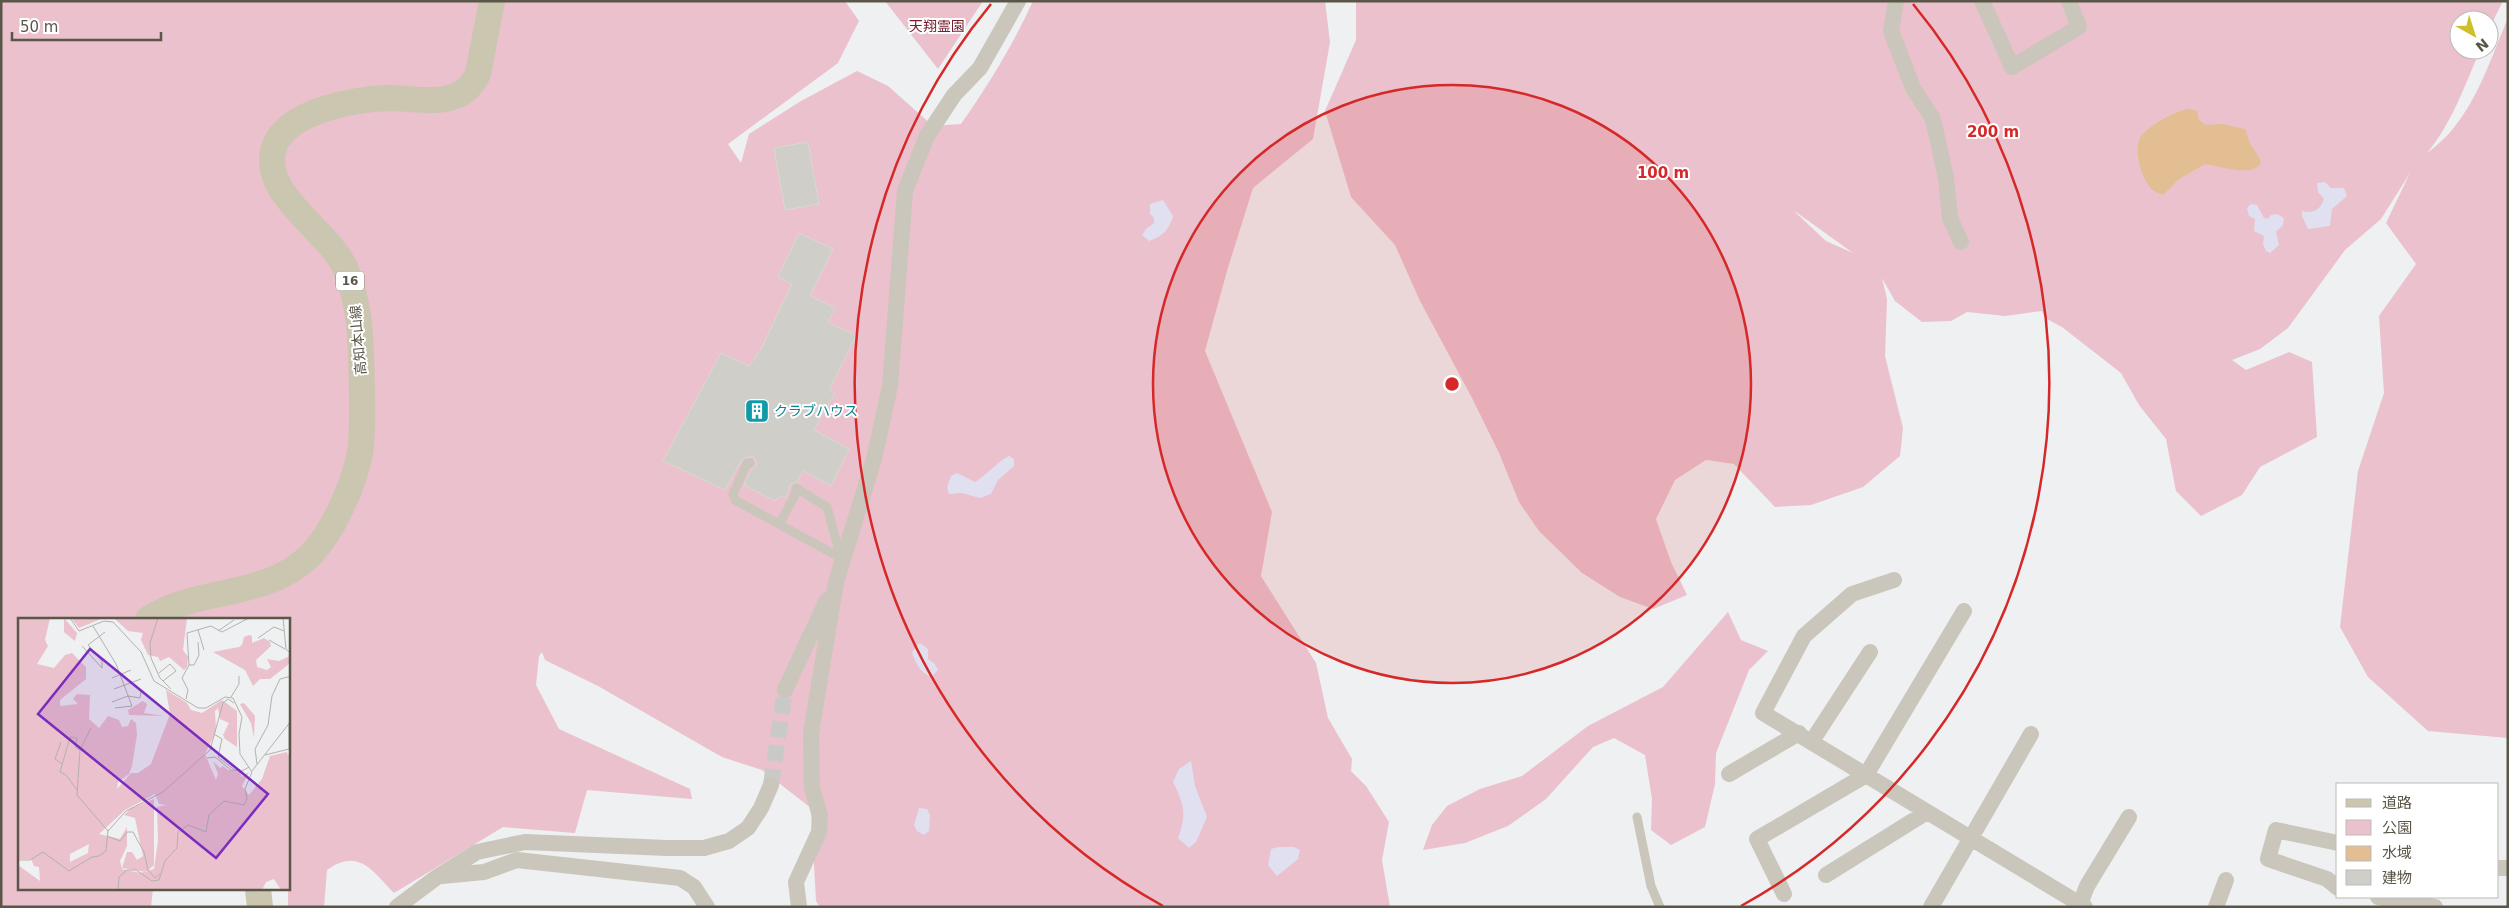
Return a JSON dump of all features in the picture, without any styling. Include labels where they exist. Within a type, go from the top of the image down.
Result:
[{"type":"main road","name":"高知本山線","points":[[150,618],[184,602],[260,585],[299,565],[312,554],[322,541],[344,500],[360,452],[362,416],[360,348],[353,291],[343,262],[285,196],[274,171],[273,152],[276,142],[297,122],[320,111],[347,103],[388,98],[441,99],[462,93],[474,83],[478,74],[492,1]]},
{"type":"main road","points":[[258,890],[260,907]]},
{"type":"street","points":[[799,907],[796,882],[819,832],[820,816],[812,788],[811,733],[836,582],[841,558],[874,459],[890,386],[905,191],[927,136],[954,95],[980,68],[1018,1]]},
{"type":"street","points":[[1896,1],[1891,31],[1913,88],[1933,119],[1946,178],[1950,218],[1961,242]]},
{"type":"street","points":[[1982,1],[2012,67],[2080,27],[2069,1]]},
{"type":"street","points":[[1894,580],[1852,594],[1804,636],[1763,713],[1806,737],[2081,906],[2087,886],[2130,817]]},
{"type":"street","points":[[785,690],[836,582]]},
{"type":"street","points":[[1784,894],[1757,839],[1866,775],[1964,611]]},
{"type":"street","points":[[1729,774],[1806,737],[1870,652]]},
{"type":"street","points":[[1931,907],[1969,837],[2031,734]]},
{"type":"street","points":[[397,907],[437,877],[477,852],[525,842],[704,848],[729,841],[748,828],[762,808],[771,785]]},
{"type":"street","points":[[1826,875],[1927,812]]},
{"type":"street","points":[[2336,843],[2276,830],[2268,859],[2327,879],[2336,886]]},
{"type":"street","points":[[437,877],[484,872],[517,860],[680,878],[694,887],[707,907]]},
{"type":"street","points":[[2216,907],[2226,880]]},
{"type":"street","points":[[2384,898],[2435,907]]},
{"type":"lane","points":[[750,463],[747,463],[733,494],[735,500],[841,558]]},
{"type":"lane","points":[[780,524],[797,489],[827,507],[841,558]]},
{"type":"lane","points":[[1637,817],[1651,886],[1660,907]]},
{"type":"green space","points":[[1,1],[845,1],[859,21],[838,63],[728,144],[741,163],[749,134],[801,101],[857,71],[888,86],[933,126],[961,124],[1000,64],[1033,1],[1325,1],[1330,42],[1313,139],[1253,188],[1205,351],[1272,512],[1261,576],[1316,663],[1328,718],[1352,759],[1351,771],[1366,786],[1389,822],[1382,860],[1390,907],[820,907],[816,901],[811,808],[762,770],[722,757],[598,686],[545,660],[542,652],[539,656],[536,685],[559,729],[690,789],[692,799],[587,790],[575,833],[503,827],[394,893],[372,870],[364,865],[356,861],[338,863],[327,870],[324,907],[288,907],[288,890],[290,890],[290,618],[18,618],[18,890],[153,890],[151,907],[1,907]]},
{"type":"green space","name":"天翔霊園","points":[[885,1],[983,1],[938,69]]},
{"type":"green space","points":[[1356,1],[2503,1],[2498,10],[2449,10],[2449,60],[2476,60],[2451,116],[2427,153],[2442,141],[2467,109],[2490,60],[2499,60],[2499,40],[2508,18],[2508,738],[2428,731],[2368,677],[2340,627],[2358,471],[2384,393],[2379,316],[2416,264],[2386,223],[2410,173],[2381,219],[2345,250],[2288,328],[2260,349],[2232,360],[2246,370],[2289,352],[2312,362],[2317,437],[2260,467],[2242,495],[2201,516],[2176,491],[2166,439],[2139,405],[2121,373],[2062,327],[2045,318],[2042,311],[2005,316],[1967,312],[1951,321],[1922,322],[1895,301],[1882,278],[1887,299],[1885,356],[1903,428],[1900,456],[1863,487],[1811,505],[1775,507],[1734,464],[1706,460],[1675,480],[1656,519],[1671,562],[1687,595],[1653,609],[1620,597],[1582,573],[1539,531],[1519,502],[1499,453],[1420,301],[1395,245],[1351,197],[1325,111],[1356,40]],"holes":[[[1795,212],[1796,212],[1853,253],[1826,241]]]},
{"type":"green space","points":[[1728,612],[1741,640],[1768,651],[1749,670],[1716,753],[1715,784],[1705,827],[1671,845],[1651,830],[1652,799],[1645,755],[1614,738],[1593,747],[1546,799],[1508,826],[1465,843],[1423,850],[1432,825],[1447,806],[1480,789],[1522,776],[1588,726],[1663,687]]},
{"type":"sand","points":[[2325,182],[2331,188],[2344,188],[2347,196],[2332,209],[2330,226],[2308,229],[2302,216],[2302,211],[2310,212],[2320,206],[2324,199],[2318,192],[2317,183]]},
{"type":"sand","points":[[1163,200],[1173,216],[1165,232],[1149,241],[1142,235],[1154,223],[1154,218],[1150,214],[1150,204]]},
{"type":"sand","points":[[2251,204],[2257,205],[2264,218],[2268,219],[2271,215],[2277,214],[2284,218],[2283,225],[2276,232],[2279,245],[2270,253],[2266,251],[2263,244],[2264,236],[2254,231],[2255,219],[2249,216],[2247,208]]},
{"type":"sand","points":[[1009,456],[1014,459],[1014,466],[998,480],[991,494],[980,498],[962,493],[949,494],[947,488],[951,476],[957,473],[975,482]]},
{"type":"sand","points":[[920,643],[928,649],[928,659],[934,663],[938,670],[931,677],[921,670],[913,656],[912,652]]},
{"type":"sand","points":[[1191,761],[1195,786],[1207,817],[1196,842],[1189,848],[1178,838],[1183,823],[1183,810],[1180,797],[1173,782],[1179,769]]},
{"type":"sand","points":[[919,808],[927,809],[930,815],[929,831],[924,835],[917,831],[914,825]]},
{"type":"sand","points":[[1294,847],[1300,850],[1298,859],[1277,876],[1268,865],[1271,849]]},
{"type":"water","points":[[2189,109],[2197,111],[2199,120],[2206,125],[2222,124],[2245,129],[2261,163],[2251,170],[2227,169],[2205,164],[2179,179],[2163,195],[2152,190],[2141,169],[2138,154],[2139,140],[2146,131],[2158,122],[2177,112]]},
{"type":"building","points":[[808,142],[819,204],[785,210],[774,148]]},
{"type":"building","name":"クラブハウス","points":[[799,233],[833,249],[810,296],[835,308],[828,322],[856,336],[829,390],[835,393],[814,430],[849,449],[831,486],[803,471],[797,482],[790,485],[786,498],[780,496],[775,501],[744,485],[751,469],[756,466],[756,460],[753,457],[746,457],[742,460],[725,490],[663,461],[721,353],[749,366],[761,349],[792,284],[778,277]]},
{"type":"tunnel","points":[[771,785],[785,690]]},
{"type":"place","name":"クラブハウス","points":[[757,411]]}]
